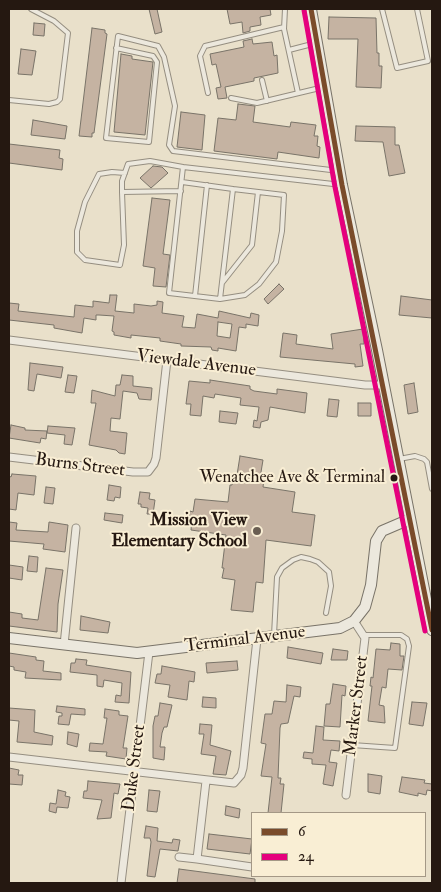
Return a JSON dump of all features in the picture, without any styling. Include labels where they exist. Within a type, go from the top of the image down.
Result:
[{"type":"main road","points":[[311,9],[339,171],[399,459],[432,630]]},
{"type":"main road","points":[[354,621],[360,615],[369,596],[376,541],[382,531],[410,519]]},
{"type":"main road","name":"Terminal Avenue","points":[[9,638],[149,652],[257,640],[340,628],[354,621]]},
{"type":"street","name":"Viewdale Avenue","points":[[9,340],[365,385],[383,384]]},
{"type":"street","name":"Burns Street","points":[[9,457],[143,473],[150,470],[154,464],[157,450],[167,360]]},
{"type":"street","points":[[64,644],[76,528]]},
{"type":"street","name":"Marker Street","points":[[346,794],[364,635],[354,621]]},
{"type":"street","points":[[9,757],[206,782],[228,784],[238,780],[243,768],[257,640]]},
{"type":"street","name":"Duke Street","points":[[121,883],[149,652]]},
{"type":"street","points":[[197,858],[206,782]]},
{"type":"street","points":[[179,857],[197,858],[251,868]]},
{"type":"lane","points":[[9,100],[49,104],[58,102],[60,99],[68,33],[54,21],[31,9]]},
{"type":"lane","points":[[285,9],[284,27],[298,93]]},
{"type":"lane","points":[[382,9],[398,68],[428,61],[417,9]]},
{"type":"lane","points":[[208,92],[200,56],[205,46],[284,27]]},
{"type":"lane","points":[[116,48],[153,56],[157,62],[149,142],[106,138],[116,48],[118,36],[158,46],[162,51],[175,106],[169,146],[173,151],[339,171]]},
{"type":"lane","points":[[288,50],[317,43]]},
{"type":"lane","points":[[262,80],[267,101]]},
{"type":"lane","points":[[231,98],[247,103],[267,101],[324,87]]},
{"type":"lane","points":[[125,173],[112,172],[100,174],[85,202],[77,231],[78,252],[85,260],[120,265],[124,245],[122,192],[128,164],[150,161],[183,168],[342,185]]},
{"type":"lane","points":[[182,182],[284,195],[282,231],[276,262],[264,279],[245,295],[220,299],[169,293],[183,168]]},
{"type":"lane","points":[[194,296],[207,186]]},
{"type":"lane","points":[[220,299],[233,189]]},
{"type":"lane","points":[[122,192],[181,192]]},
{"type":"lane","points":[[222,283],[252,246],[258,192]]},
{"type":"lane","points":[[399,459],[415,456],[424,459],[427,462],[432,489]]},
{"type":"lane","points":[[274,637],[277,577],[282,568],[293,560],[310,558],[318,562],[329,572],[331,586],[326,612]]},
{"type":"lane","points":[[352,745],[395,748],[409,646],[407,639],[401,635],[364,635]]},
{"type":"building","points":[[149,9],[157,9],[162,32],[155,34]]},
{"type":"building","points":[[227,9],[270,9],[271,15],[260,17],[261,25],[250,27],[250,31],[243,33],[242,22],[230,24]]},
{"type":"building","points":[[329,17],[376,18],[377,53],[379,53],[379,66],[382,66],[381,88],[356,87],[358,39],[328,39]]},
{"type":"building","points":[[34,23],[45,24],[44,36],[33,35]]},
{"type":"building","points":[[92,28],[105,30],[107,34],[92,137],[79,136]]},
{"type":"building","points":[[252,39],[253,44],[272,42],[274,56],[277,55],[278,73],[254,78],[254,81],[225,87],[227,98],[218,99],[216,88],[221,87],[216,64],[212,65],[210,54],[244,47],[243,41]]},
{"type":"building","points":[[21,49],[36,51],[32,75],[18,74]]},
{"type":"building","points":[[121,54],[132,56],[132,59],[153,62],[145,135],[114,132]]},
{"type":"building","points":[[238,104],[255,106],[253,122],[290,127],[291,122],[316,125],[314,136],[318,136],[319,158],[278,152],[277,159],[214,151],[218,118],[236,120]]},
{"type":"building","points":[[181,112],[205,115],[202,150],[177,147]]},
{"type":"building","points":[[33,120],[67,126],[65,139],[31,135]]},
{"type":"building","points":[[356,126],[395,127],[395,145],[399,145],[405,173],[389,176],[383,142],[355,141]]},
{"type":"building","points":[[9,144],[60,150],[59,158],[63,159],[62,170],[9,163]]},
{"type":"building","points":[[153,166],[162,167],[168,173],[151,188],[140,178]]},
{"type":"building","points":[[152,198],[170,200],[163,254],[170,255],[166,287],[153,286],[155,268],[143,266]]},
{"type":"building","points":[[279,284],[284,289],[268,304],[264,299]]},
{"type":"building","points":[[110,295],[117,295],[115,311],[134,313],[134,304],[151,306],[157,305],[157,301],[163,302],[162,313],[184,316],[182,327],[195,328],[197,314],[218,318],[219,311],[250,318],[251,313],[259,315],[258,326],[246,324],[246,328],[239,327],[236,351],[218,348],[218,351],[212,350],[211,347],[181,346],[181,344],[160,341],[160,338],[131,335],[131,338],[114,335],[112,331],[114,316],[96,315],[96,320],[84,318],[82,333],[54,328],[54,325],[9,320],[9,303],[19,304],[18,311],[74,317],[75,305],[93,307],[93,301],[109,303]],"holes":[[[218,322],[232,324],[230,338],[217,336]]]},
{"type":"building","points":[[401,296],[432,300],[432,318],[399,315]]},
{"type":"building","points":[[363,329],[364,344],[360,344],[363,366],[355,367],[355,364],[280,357],[283,333],[297,335],[296,344],[333,349],[331,334]]},
{"type":"building","points":[[30,363],[63,367],[61,378],[37,374],[34,391],[28,390]]},
{"type":"building","points":[[68,375],[77,376],[74,393],[65,392]]},
{"type":"building","points":[[122,375],[133,376],[133,386],[152,388],[151,400],[139,399],[137,393],[123,391],[120,419],[111,418],[110,431],[127,433],[125,454],[119,453],[116,450],[89,445],[96,403],[91,403],[92,390],[115,396],[116,385],[120,385]]},
{"type":"building","points":[[210,380],[250,386],[250,389],[254,391],[277,394],[277,389],[307,393],[305,413],[270,407],[268,420],[261,422],[260,428],[253,427],[254,420],[257,421],[259,407],[240,405],[241,398],[215,394],[214,398],[203,396],[201,416],[190,415],[191,404],[186,404],[189,381],[210,383]]},
{"type":"building","points":[[414,383],[418,412],[408,414],[404,385]]},
{"type":"building","points":[[329,399],[339,400],[337,417],[327,416]]},
{"type":"building","points":[[358,403],[371,403],[371,416],[358,416]]},
{"type":"building","points":[[220,411],[238,413],[236,424],[219,422]]},
{"type":"building","points":[[11,425],[25,428],[25,430],[47,431],[46,439],[41,438],[40,443],[9,438]]},
{"type":"building","points":[[48,426],[75,428],[72,445],[64,444],[65,435],[47,433]]},
{"type":"building","points":[[240,456],[263,460],[260,478],[264,479],[263,487],[295,492],[292,512],[315,515],[311,546],[266,540],[263,583],[256,582],[253,612],[231,610],[235,580],[222,578],[226,535],[191,530],[192,519],[189,519],[190,511],[193,512],[195,499],[228,502],[230,485],[232,485],[234,475],[237,475]]},
{"type":"building","points":[[12,474],[36,476],[34,495],[18,493],[16,510],[9,509],[9,476],[11,477]]},
{"type":"building","points":[[109,485],[121,487],[120,498],[115,497],[114,501],[107,500]]},
{"type":"building","points":[[46,487],[55,488],[53,504],[44,503]]},
{"type":"building","points":[[140,492],[150,493],[149,499],[155,500],[153,514],[147,514],[148,508],[141,507],[141,504],[138,504]]},
{"type":"building","points":[[105,513],[123,515],[122,523],[104,520]]},
{"type":"building","points":[[9,522],[17,523],[16,530],[48,532],[49,522],[68,525],[65,552],[43,549],[44,544],[9,541]]},
{"type":"building","points":[[29,556],[38,557],[37,572],[27,571]]},
{"type":"building","points":[[9,565],[23,567],[22,580],[9,578]]},
{"type":"building","points":[[46,568],[63,570],[58,604],[57,632],[9,626],[9,612],[22,614],[22,618],[38,620]]},
{"type":"building","points":[[81,616],[110,622],[108,633],[80,630]]},
{"type":"building","points":[[391,643],[400,644],[400,656],[404,656],[402,670],[388,669],[386,688],[382,687],[379,705],[384,706],[385,723],[368,721],[372,686],[370,686],[371,677],[373,678],[376,649],[390,650]]},
{"type":"building","points":[[288,647],[323,653],[321,664],[287,658]]},
{"type":"building","points":[[333,649],[348,651],[347,660],[331,660]]},
{"type":"building","points":[[9,653],[36,657],[36,660],[44,661],[43,671],[61,673],[61,680],[25,678],[26,672],[14,670],[14,667],[9,666]]},
{"type":"building","points":[[76,659],[87,660],[86,665],[131,672],[129,703],[115,702],[116,695],[121,696],[122,683],[104,680],[103,687],[97,686],[97,675],[70,672],[71,663],[75,663]]},
{"type":"building","points":[[237,661],[238,670],[207,673],[206,663]]},
{"type":"building","points":[[162,666],[195,672],[194,682],[189,681],[187,700],[168,697],[170,685],[155,683],[157,674],[161,674]]},
{"type":"building","points":[[333,684],[346,686],[345,696],[342,695],[340,727],[324,726],[326,704],[330,704]]},
{"type":"building","points":[[287,685],[301,687],[300,697],[294,696],[288,723],[281,724],[280,728],[278,778],[281,778],[280,784],[284,784],[281,812],[268,812],[272,777],[261,776],[266,744],[261,743],[265,714],[272,714],[274,701],[286,702]]},
{"type":"building","points":[[203,697],[216,698],[216,708],[202,707]]},
{"type":"building","points":[[412,702],[427,703],[423,726],[409,724]]},
{"type":"building","points":[[160,703],[172,705],[167,727],[164,727],[162,733],[160,747],[165,747],[164,760],[153,758],[153,726],[155,716],[158,716]]},
{"type":"building","points":[[57,706],[85,709],[85,715],[71,714],[69,725],[58,724],[59,716],[62,716],[62,713],[56,712]]},
{"type":"building","points":[[9,708],[35,710],[34,732],[53,736],[52,745],[17,742],[19,721],[9,720]]},
{"type":"building","points":[[105,709],[119,711],[119,715],[128,716],[123,748],[127,748],[126,759],[106,756],[107,752],[89,751],[90,743],[103,744],[107,718],[104,718]]},
{"type":"building","points":[[200,724],[212,725],[210,745],[231,751],[226,775],[213,774],[216,756],[201,754],[204,734],[199,734]]},
{"type":"building","points":[[316,726],[324,727],[323,740],[340,741],[339,751],[331,750],[329,762],[337,763],[333,786],[323,784],[326,765],[312,764],[312,759],[303,758],[304,752],[313,753]]},
{"type":"building","points":[[68,732],[79,734],[77,747],[67,744]]},
{"type":"building","points":[[9,768],[19,770],[18,775],[23,775],[22,785],[9,784]]},
{"type":"building","points":[[368,774],[382,776],[380,794],[368,792]]},
{"type":"building","points":[[402,777],[425,780],[424,783],[432,784],[432,791],[427,790],[426,795],[418,793],[418,796],[399,792]]},
{"type":"building","points":[[88,781],[120,784],[118,794],[114,793],[111,818],[97,819],[102,800],[83,798],[84,791],[87,791]]},
{"type":"building","points":[[58,790],[66,792],[65,796],[70,797],[68,808],[57,807],[56,813],[49,811],[50,803],[56,804]]},
{"type":"building","points":[[149,790],[160,791],[157,812],[147,811]]},
{"type":"building","points":[[226,806],[240,809],[239,818],[225,815]]},
{"type":"building","points":[[146,826],[158,828],[157,841],[172,843],[173,839],[180,840],[178,851],[160,849],[155,877],[147,876],[151,842],[150,838],[144,838]]},
{"type":"building","points":[[209,834],[251,839],[250,854],[207,849]]},
{"type":"building","points":[[179,869],[255,879],[255,883],[177,883]]},
{"type":"transit line","name":"6","points":[[311,9],[342,185],[432,630]]},
{"type":"transit line","name":"24","points":[[304,10],[335,187],[425,631]]},
{"type":"place","name":"Wenatchee Ave & Terminal","points":[[394,478]]},
{"type":"place","name":"Mission View Elementary School","points":[[257,531]]}]
